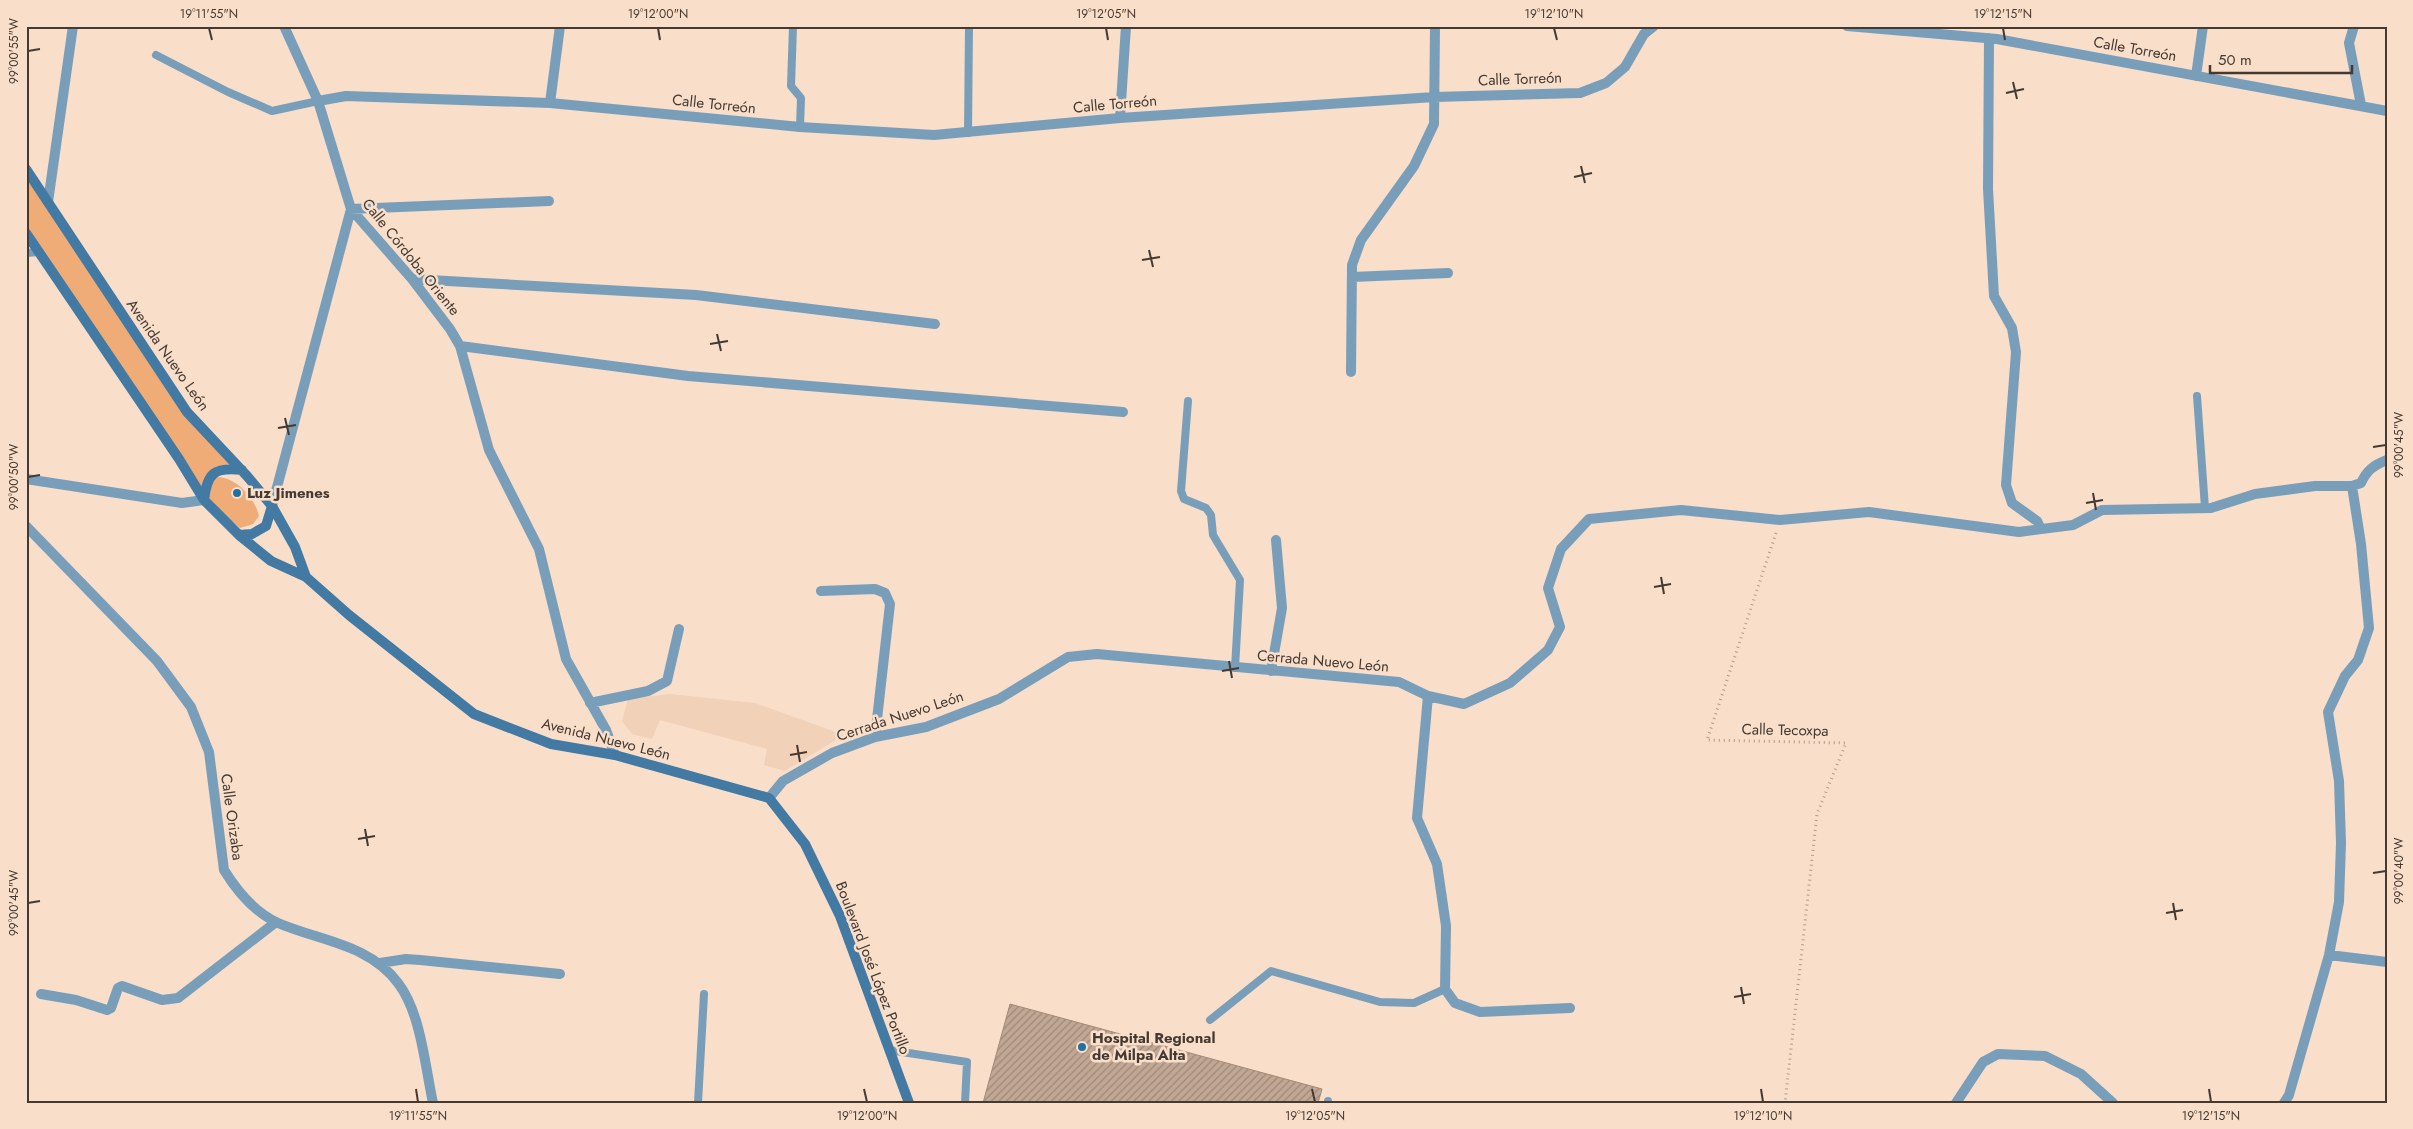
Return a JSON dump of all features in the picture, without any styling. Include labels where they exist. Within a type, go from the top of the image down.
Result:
[{"type":"main road","name":"Avenida Nuevo León","points":[[26,169],[187,412],[242,470],[272,506],[295,547],[306,577]]},
{"type":"main road","name":"Avenida Nuevo León","points":[[26,232],[179,459],[204,500],[239,535],[271,561],[306,577],[350,615],[474,714],[551,744],[615,755],[769,798]]},
{"type":"main road","points":[[204,500],[206,484],[211,474],[228,469],[242,470]]},
{"type":"main road","points":[[239,535],[252,534],[266,526],[272,506]]},
{"type":"main road","name":"Boulevard José López Portillo","points":[[769,798],[805,844],[840,916],[909,1103]]},
{"type":"street","points":[[48,202],[73,26]]},
{"type":"street","name":"Calle Córdoba Oriente","points":[[284,26],[318,101],[351,210],[412,279],[450,329],[460,346],[489,450],[539,550],[566,659],[606,730],[615,755]]},
{"type":"street","points":[[550,103],[560,26]]},
{"type":"street","points":[[1120,118],[1126,26]]},
{"type":"street","points":[[1351,372],[1352,264],[1361,240],[1414,166],[1434,124],[1435,26]]},
{"type":"street","name":"Calle Torreón","points":[[318,101],[346,96],[550,103],[800,127],[934,135],[1120,118],[1434,96],[1580,93],[1606,83],[1625,67],[1644,34],[1654,26]]},
{"type":"street","name":"Calle Torreón","points":[[1847,26],[1990,38],[2387,110]]},
{"type":"street","points":[[2196,76],[2203,26]]},
{"type":"street","points":[[2354,26],[2349,43],[2361,105]]},
{"type":"street","points":[[1990,38],[1988,189],[1994,296],[2012,328],[2016,352],[2006,485],[2012,503],[2037,521],[2041,529]]},
{"type":"street","points":[[272,506],[351,210],[549,201]]},
{"type":"street","points":[[1352,277],[1448,273]]},
{"type":"street","points":[[412,279],[696,295],[936,324]]},
{"type":"street","points":[[460,346],[688,376],[1122,412]]},
{"type":"street","points":[[2284,1103],[2290,1095],[2329,955],[2339,902],[2341,843],[2339,781],[2328,712],[2345,676],[2358,660],[2369,628],[2361,544],[2352,486],[2361,483],[2365,474],[2375,465],[2387,460]]},
{"type":"street","points":[[26,479],[182,503],[204,500]]},
{"type":"street","name":"Cerrada Nuevo León","points":[[769,798],[783,782],[832,753],[875,737],[926,727],[999,699],[1068,657],[1097,654],[1399,682],[1428,696],[1464,704],[1510,683],[1548,650],[1560,627],[1548,588],[1562,548],[1589,519],[1681,510],[1780,520],[1869,512],[2019,532],[2073,525],[2102,510],[2205,508],[2255,494],[2315,486],[2352,486]]},
{"type":"street","name":"Calle Orizaba","points":[[27,529],[157,661],[191,707],[209,752],[224,870],[234,886],[247,900],[276,922],[363,953],[380,964],[398,983],[410,1003],[433,1103]]},
{"type":"street","points":[[1271,671],[1282,608],[1276,540]]},
{"type":"street","points":[[821,591],[875,589],[885,593],[890,604],[875,737]]},
{"type":"street","points":[[590,703],[648,691],[667,681],[679,629]]},
{"type":"street","points":[[1428,696],[1417,818],[1436,864],[1446,926],[1445,989],[1455,1003],[1480,1012],[1570,1008]]},
{"type":"street","points":[[41,994],[76,1000],[107,1010],[112,1008],[118,988],[122,986],[162,1000],[178,998],[276,922]]},
{"type":"street","points":[[2329,955],[2387,962]]},
{"type":"street","points":[[380,964],[406,959],[560,974]]},
{"type":"street","points":[[1956,1103],[1983,1062],[1998,1054],[2045,1056],[2081,1074],[2113,1103]]},
{"type":"lane","points":[[793,26],[791,86],[801,98],[800,127]]},
{"type":"lane","points":[[968,133],[969,26]]},
{"type":"lane","points":[[156,55],[228,92],[272,111],[318,101]]},
{"type":"lane","points":[[26,253],[39,252]]},
{"type":"lane","points":[[2196,396],[2205,508]]},
{"type":"lane","points":[[1188,401],[1181,491],[1184,500],[1206,508],[1210,515],[1213,535],[1240,580],[1235,668]]},
{"type":"lane","points":[[1210,1020],[1271,971],[1380,1002],[1414,1003],[1445,989]]},
{"type":"lane","points":[[698,1103],[704,994]]},
{"type":"lane","points":[[890,1050],[967,1062],[965,1103]]},
{"type":"path","name":"Calle Tecoxpa","points":[[1780,520],[1707,740],[1846,743],[1817,814],[1785,1103]]},
{"type":"shaded area","points":[[26,173],[184,414],[237,468],[219,467],[200,494],[26,230]]},
{"type":"shaded area","points":[[217,477],[224,478],[238,485],[249,496],[259,516],[253,524],[240,528],[218,510],[208,497],[211,482]]},
{"type":"shaded area","points":[[670,694],[755,703],[844,735],[785,771],[764,765],[767,749],[660,720],[652,739],[632,734],[622,721],[628,699]]},
{"type":"building","name":"Hospital Regional de Milpa Alta","points":[[1010,1004],[1322,1089],[1318,1103],[983,1103]]},
{"type":"place","name":"Luz Jimenes","points":[[237,493]]},
{"type":"place","name":"Hospital Regional de Milpa Alta","points":[[1082,1047]]}]
